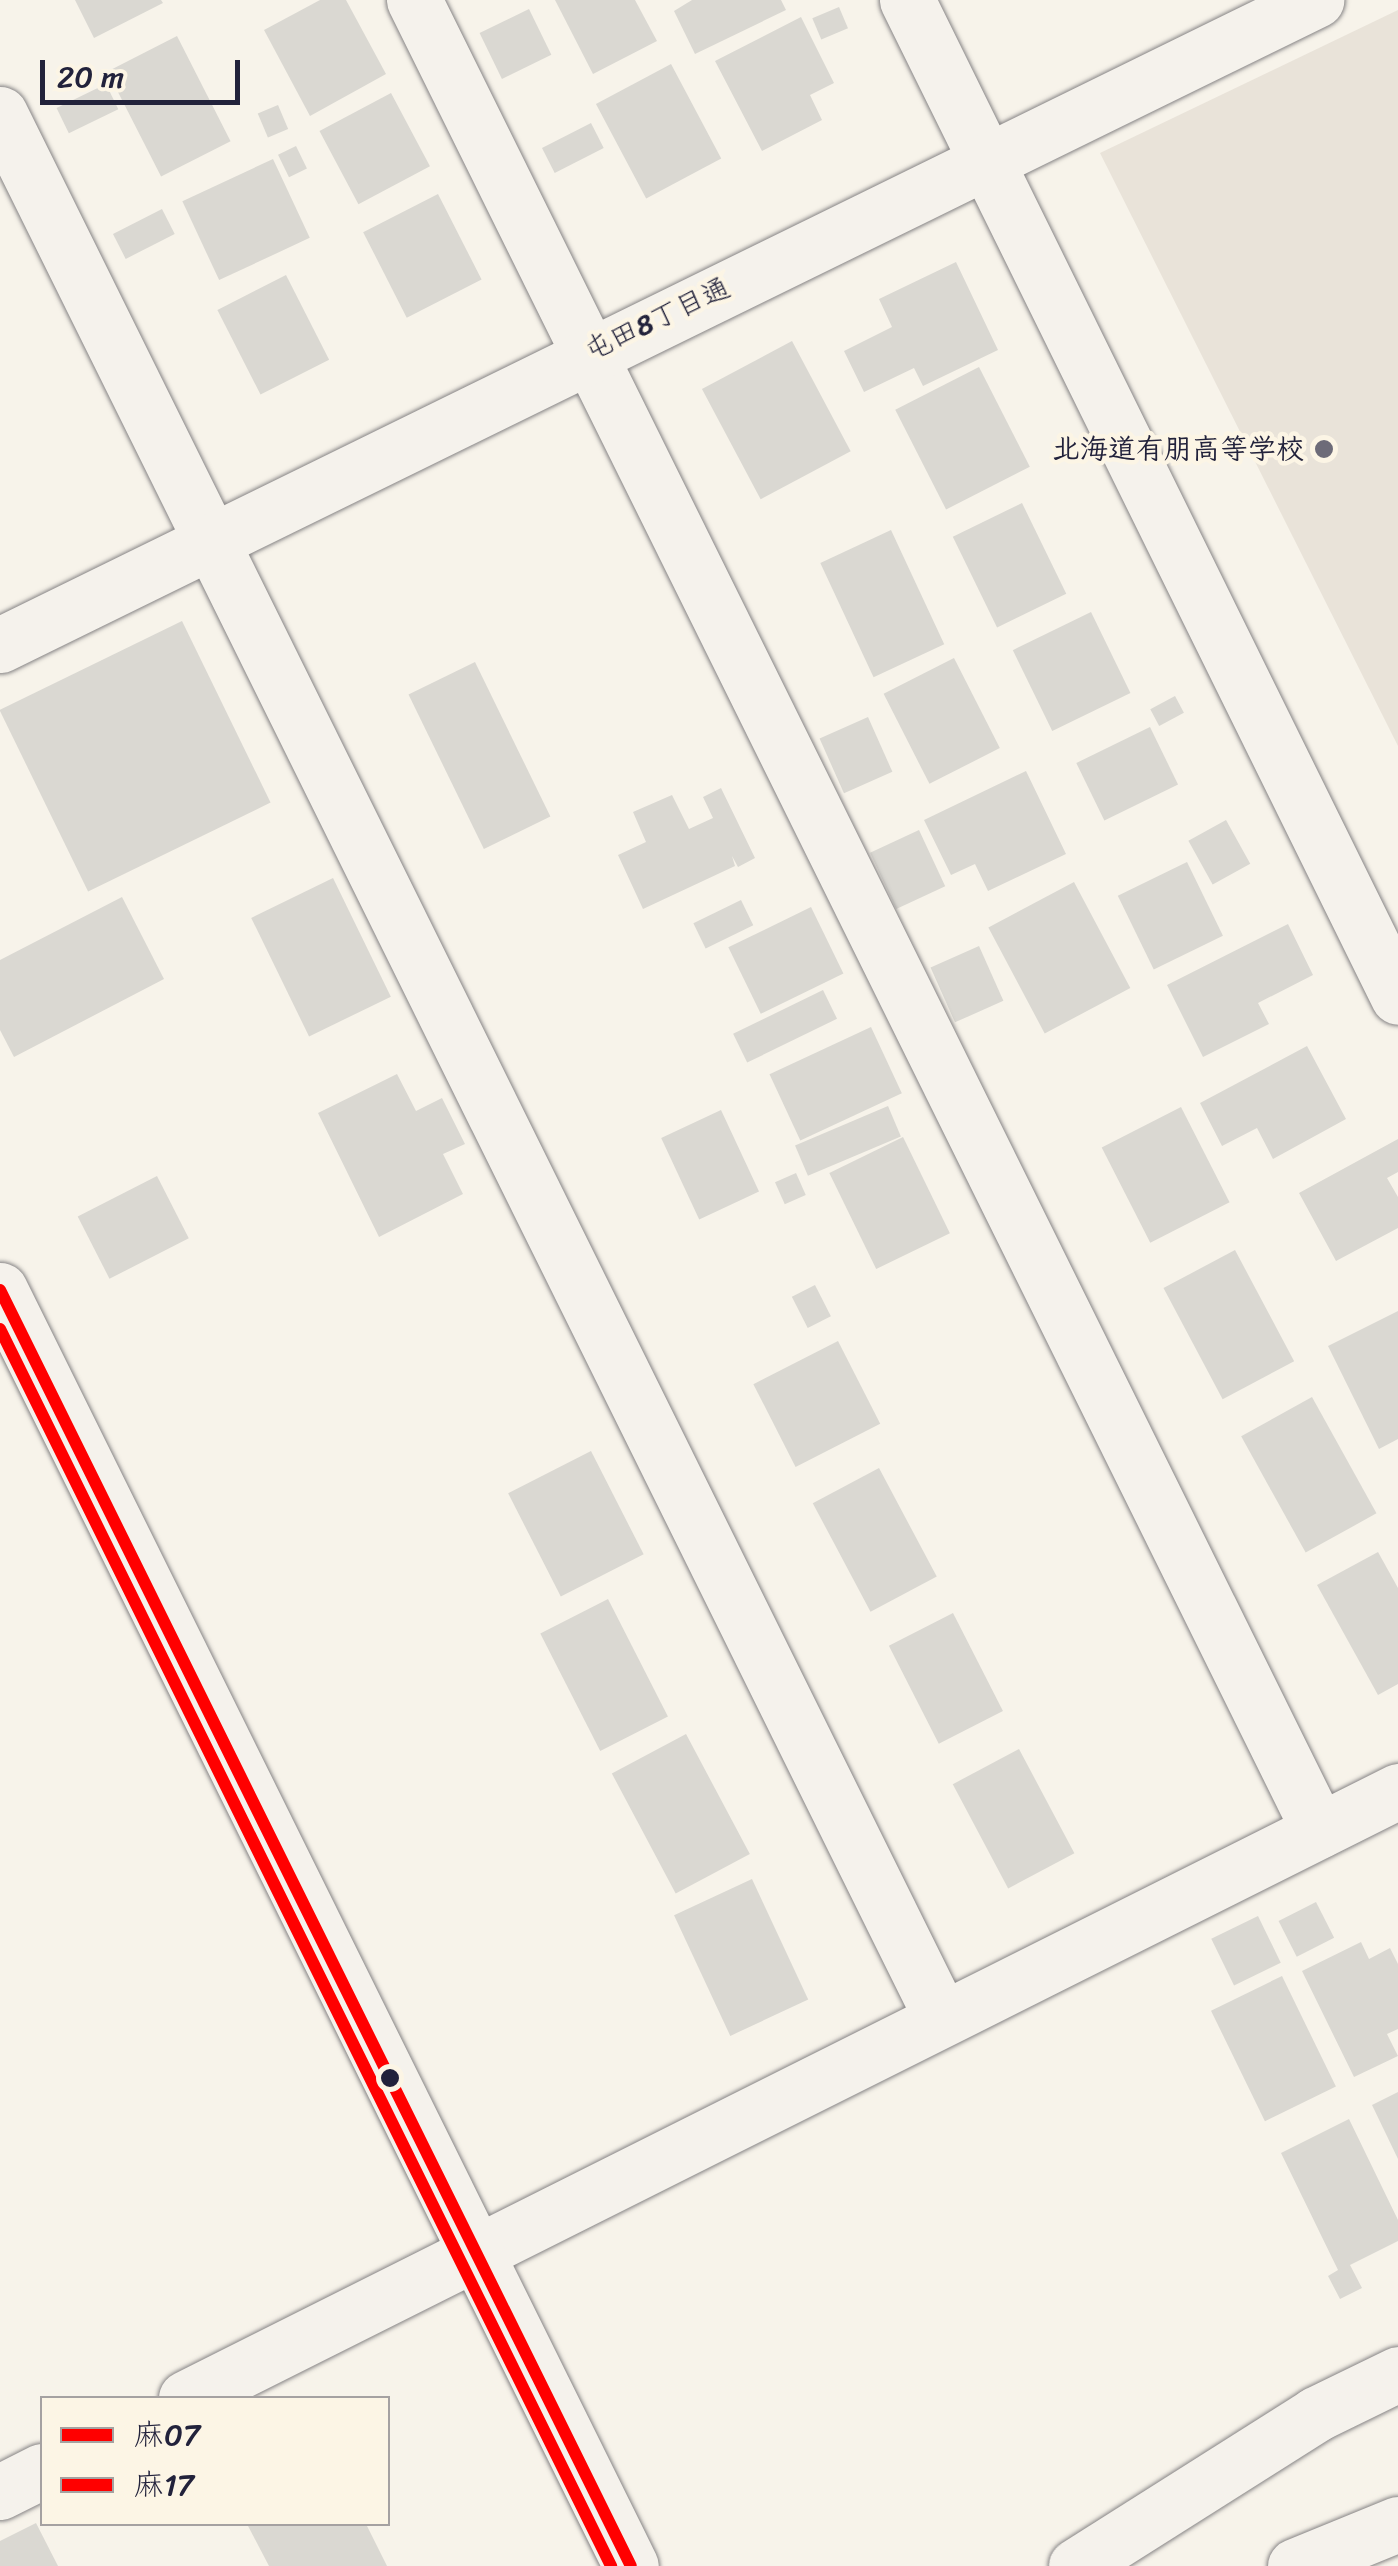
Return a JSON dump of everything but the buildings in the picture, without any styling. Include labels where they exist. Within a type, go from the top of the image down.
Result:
[{"type":"street","points":[[414,0],[1320,1830]]},
{"type":"street","points":[[907,0],[1398,997]]},
{"type":"street","name":"屯田8丁目通","points":[[0,645],[588,352],[988,162],[1316,0]]},
{"type":"street","points":[[0,114],[942,2019]]},
{"type":"street","points":[[0,1290],[631,2566]]},
{"type":"street","points":[[190,2396],[1398,1790]]},
{"type":"street","points":[[1076,2566],[1316,2414],[1398,2374]]},
{"type":"street","points":[[0,2492],[40,2472]]},
{"type":"street","points":[[1294,2566],[1398,2524]]},
{"type":"shaded area","name":"北海道有朋高等学校","points":[[1398,10],[1398,746],[1100,153]]},
{"type":"transit line","name":"麻07","points":[[0,1290],[631,2566]]},
{"type":"transit line","name":"麻17","points":[[0,1329],[611,2566]]},
{"type":"place","name":"北海道有朋高等学校","points":[[1324,449]]}]
